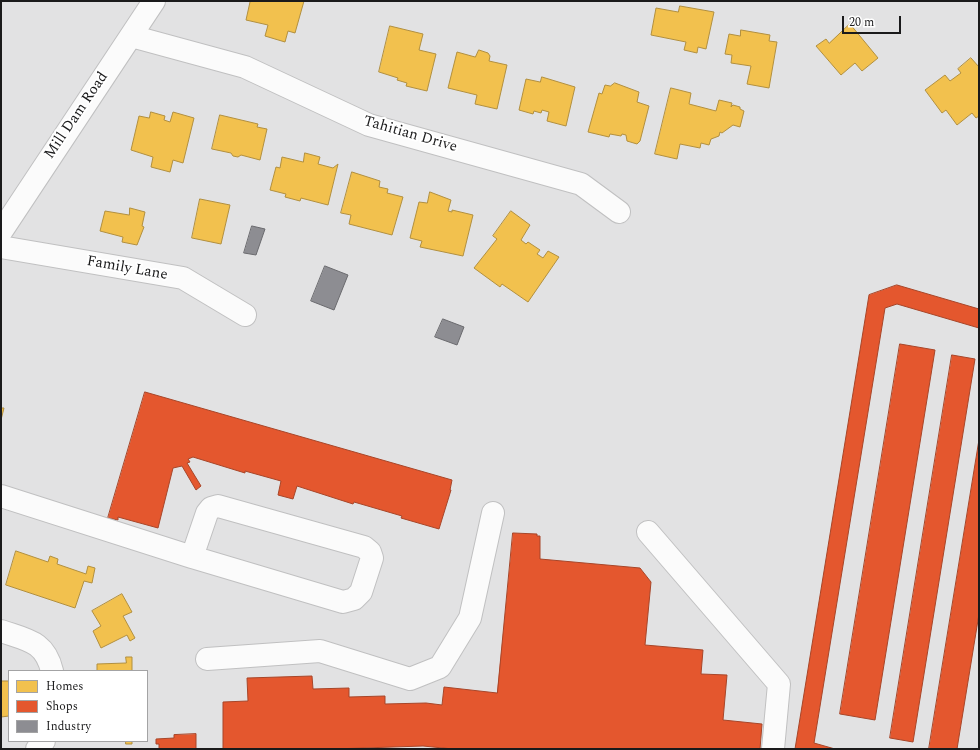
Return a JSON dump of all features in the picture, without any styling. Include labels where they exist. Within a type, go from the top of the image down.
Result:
[{"type":"street","name":"Mill Dam Road","points":[[1,232],[154,1]]},
{"type":"street","name":"Tahitian Drive","points":[[131,36],[245,67],[369,125],[580,184],[619,212]]},
{"type":"street","name":"Family Lane","points":[[1,248],[183,278],[245,315]]},
{"type":"street","points":[[1,496],[192,557],[343,602],[354,599],[361,592],[372,558],[370,552],[364,547],[218,506],[211,508],[207,513],[192,557]]},
{"type":"street","points":[[207,659],[320,651],[410,679],[440,667],[470,618],[493,512]]},
{"type":"street","points":[[648,532],[779,684],[773,749]]},
{"type":"street","points":[[1,631],[33,642],[46,653],[52,670]]},
{"type":"building: Homes","points":[[304,1],[295,33],[288,31],[285,42],[265,36],[268,25],[246,20],[250,2]]},
{"type":"building: Homes","points":[[680,6],[714,12],[706,49],[698,47],[697,53],[684,50],[686,42],[651,35],[656,8],[678,12]]},
{"type":"building: Homes","points":[[850,24],[878,58],[862,71],[855,63],[841,75],[816,46],[826,39],[829,43]]},
{"type":"building: Homes","points":[[390,26],[423,34],[419,50],[436,54],[427,91],[406,86],[407,83],[397,80],[398,78],[379,72]]},
{"type":"building: Homes","points":[[741,30],[770,35],[769,41],[777,42],[769,88],[747,84],[751,66],[731,63],[732,55],[725,54],[729,34],[740,36]]},
{"type":"building: Homes","points":[[479,50],[488,53],[490,56],[489,61],[507,65],[497,109],[475,104],[477,95],[448,88],[457,52],[475,57]]},
{"type":"building: Homes","points":[[971,58],[979,67],[979,116],[976,118],[972,113],[957,125],[946,110],[942,113],[925,90],[945,75],[950,81],[961,73],[958,69]]},
{"type":"building: Homes","points":[[542,77],[575,87],[566,126],[547,121],[549,112],[542,110],[541,113],[534,111],[533,114],[519,110],[526,79],[540,82]]},
{"type":"building: Homes","points":[[615,83],[639,92],[637,102],[649,106],[640,141],[637,144],[627,141],[626,135],[622,134],[621,136],[610,134],[609,137],[588,132],[599,93],[602,94],[605,85],[610,86]]},
{"type":"building: Homes","points":[[671,88],[691,93],[689,104],[716,111],[719,100],[732,103],[731,107],[733,105],[740,107],[740,109],[744,111],[740,127],[733,125],[722,133],[720,132],[719,136],[711,139],[709,145],[701,143],[700,148],[680,144],[677,159],[655,154]]},
{"type":"building: Homes","points":[[151,112],[165,116],[164,120],[170,122],[173,112],[194,118],[183,163],[173,160],[170,172],[151,167],[153,157],[131,150],[139,116],[149,118]]},
{"type":"building: Homes","points":[[220,115],[258,124],[257,127],[267,129],[260,160],[241,155],[238,157],[233,156],[231,153],[212,149]]},
{"type":"building: Homes","points":[[305,153],[320,157],[318,164],[333,168],[338,164],[328,205],[301,198],[300,201],[285,197],[286,194],[270,190],[276,167],[280,168],[282,157],[303,162]]},
{"type":"building: Homes","points":[[352,172],[380,181],[379,187],[388,189],[387,193],[403,197],[392,235],[349,224],[351,215],[341,213]]},
{"type":"building: Homes","points":[[430,192],[451,200],[448,211],[452,212],[452,210],[473,215],[463,256],[420,247],[422,241],[410,238],[419,202],[427,203]]},
{"type":"building: Homes","points":[[200,199],[230,205],[221,244],[192,238]]},
{"type":"building: Homes","points":[[130,208],[145,212],[142,226],[144,227],[137,245],[122,242],[123,237],[100,231],[105,211],[129,215]]},
{"type":"building: Homes","points":[[511,211],[530,225],[521,240],[526,244],[528,242],[540,250],[537,254],[543,258],[548,251],[559,257],[528,302],[502,284],[500,287],[474,268],[497,239],[493,236]]},
{"type":"building: Homes","points":[[1,408],[4,408],[1,420]]},
{"type":"building: Homes","points":[[16,551],[48,562],[50,556],[58,559],[57,564],[86,574],[88,566],[95,568],[92,583],[84,581],[75,608],[6,585]]},
{"type":"building: Homes","points":[[122,594],[132,612],[123,616],[135,638],[130,641],[127,635],[101,648],[93,631],[101,626],[92,611]]},
{"type":"building: Homes","points":[[126,657],[132,657],[132,670],[97,670],[97,664],[126,663]]},
{"type":"building: Homes","points":[[1,681],[8,681],[8,716],[1,717]]},
{"type":"building: Homes","points":[[126,742],[132,742],[132,744],[126,744]]},
{"type":"building: Shops","points":[[897,285],[979,309],[979,328],[897,304],[885,308],[814,743],[835,749],[795,749],[869,295]]},
{"type":"building: Shops","points":[[900,344],[935,350],[875,720],[840,714]]},
{"type":"building: Shops","points":[[952,355],[975,359],[913,742],[890,738]]},
{"type":"building: Shops","points":[[145,392],[452,480],[451,490],[439,529],[401,518],[402,516],[354,502],[353,504],[297,486],[293,499],[278,495],[281,481],[245,471],[245,473],[193,457],[188,459],[190,462],[187,463],[201,486],[196,490],[182,466],[173,468],[158,528],[118,517],[118,520],[108,518]]},
{"type":"building: Shops","points":[[979,440],[979,614],[957,749],[929,749]]},
{"type":"building: Shops","points":[[513,533],[537,534],[537,536],[540,536],[540,559],[640,568],[651,582],[645,645],[703,650],[701,674],[727,675],[723,720],[762,724],[760,749],[453,749],[423,746],[333,749],[223,749],[223,702],[248,701],[247,678],[312,676],[313,689],[349,688],[349,697],[385,696],[385,704],[426,703],[442,705],[444,687],[497,693]]},
{"type":"building: Shops","points":[[196,734],[196,749],[159,749],[159,744],[156,744],[156,739],[174,738],[174,735]]},
{"type":"building: Industry","points":[[252,226],[265,229],[256,255],[244,253]]},
{"type":"building: Industry","points":[[325,266],[348,275],[334,310],[311,301]]},
{"type":"building: Industry","points":[[443,319],[464,327],[457,345],[435,337]]}]
